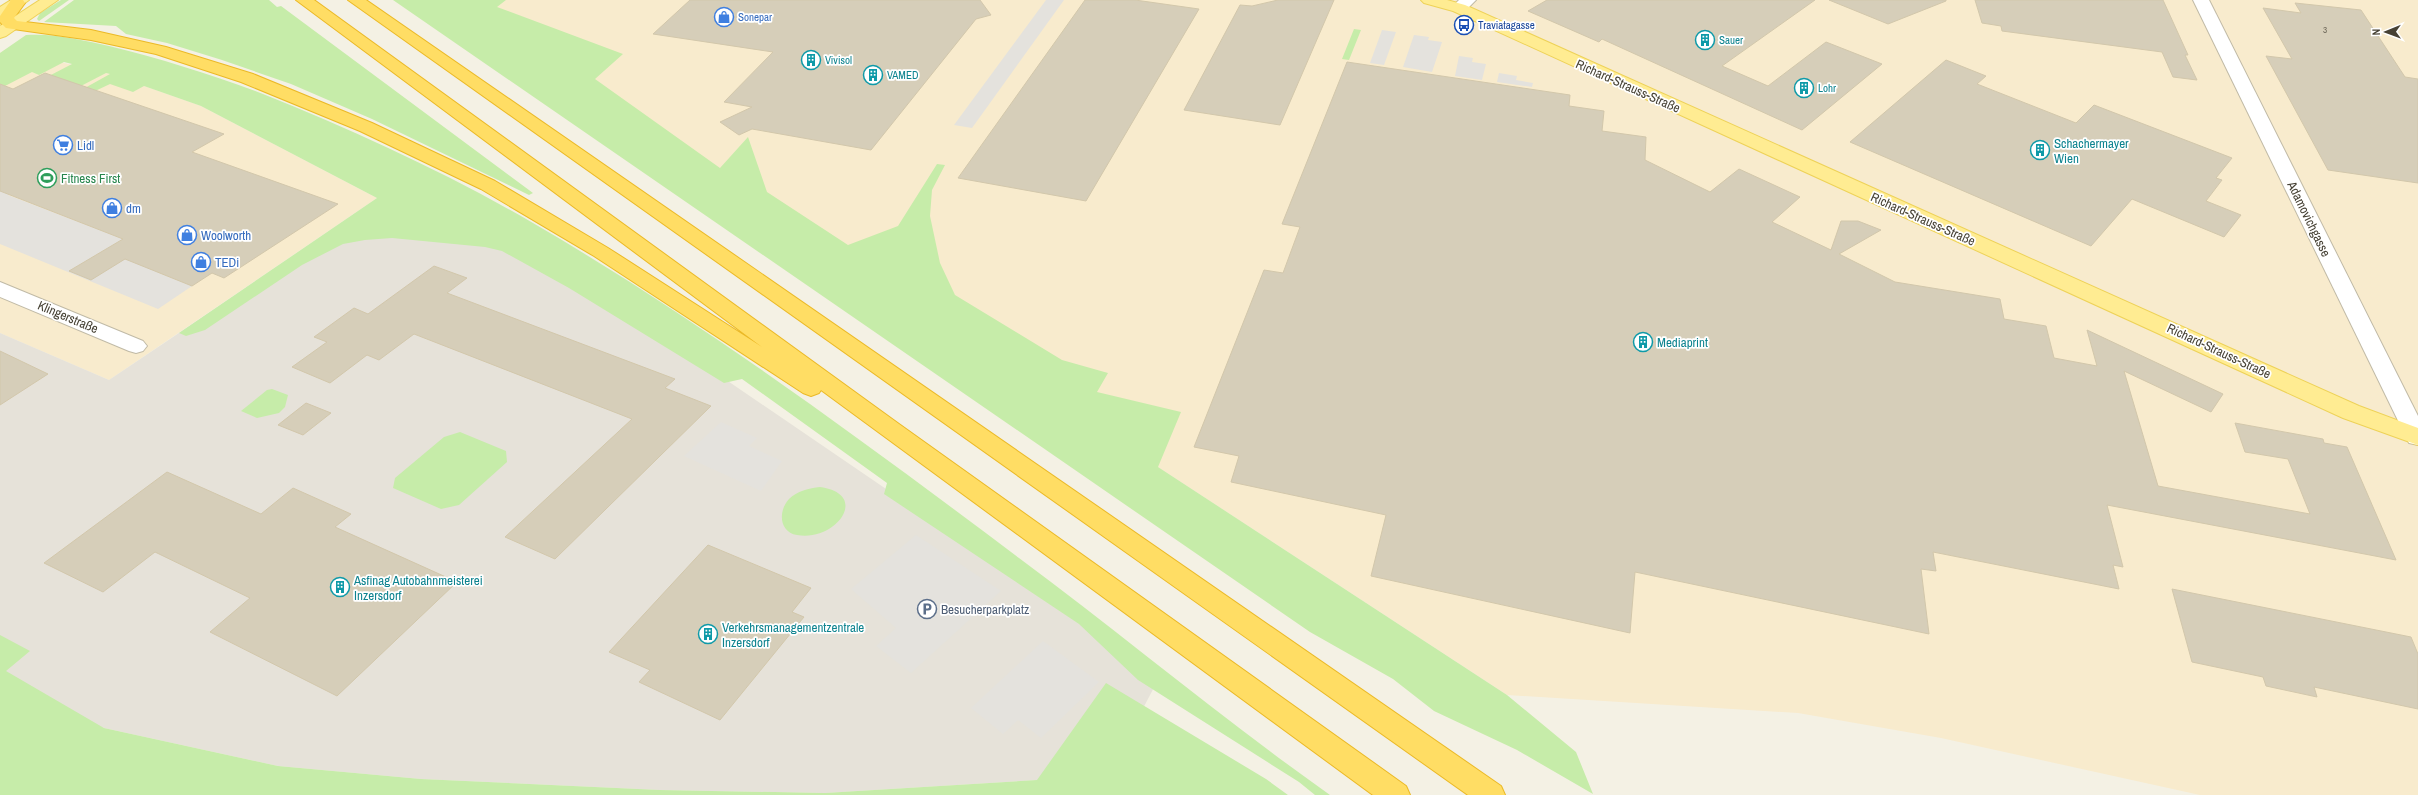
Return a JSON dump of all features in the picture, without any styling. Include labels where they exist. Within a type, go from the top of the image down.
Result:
[{"type":"highway","points":[[304,0],[891,430],[1396,795]]},
{"type":"highway","points":[[356,0],[1491,795]]},
{"type":"highway","points":[[19,2],[4,24],[91,35],[160,50],[247,78],[366,128],[488,185],[601,252],[833,401],[891,430]]},
{"type":"main road","points":[[4,24],[50,0]]},
{"type":"main road","name":"Richard-Strauss-Straße","points":[[1429,0],[1463,4],[2351,412],[2418,437]]},
{"type":"street","name":"Adamovichgasse","points":[[2201,0],[2418,437]]},
{"type":"street","name":"Klingerstraße","points":[[0,289],[136,346]]},
{"type":"shaded area","points":[[473,0],[2418,0],[2418,795],[2200,795],[1941,738],[1798,713],[1507,695],[1144,458]]},
{"type":"shaded area","points":[[1046,0],[1064,0],[972,128],[954,125]]},
{"type":"shaded area","points":[[1382,30],[1396,32],[1384,65],[1370,63]]},
{"type":"shaded area","points":[[1414,35],[1429,37],[1428,40],[1442,42],[1432,72],[1403,67]]},
{"type":"shaded area","points":[[6,49],[110,74],[201,106],[377,198],[109,380],[0,333],[0,53]]},
{"type":"shaded area","points":[[1459,56],[1473,58],[1472,62],[1486,64],[1482,80],[1455,76]]},
{"type":"shaded area","points":[[1499,73],[1517,76],[1516,80],[1533,83],[1532,87],[1497,82]]},
{"type":"shaded area","points":[[0,133],[27,183],[8,195],[178,260],[159,273],[192,286],[158,309],[0,244]]},
{"type":"shaded area","points":[[396,187],[662,336],[1160,676],[1117,758],[1038,780],[825,793],[660,790],[421,779],[278,766],[104,728],[0,687],[0,333],[109,380]]},
{"type":"shaded area","points":[[721,422],[757,438],[749,446],[782,461],[761,491],[684,456]]},
{"type":"shaded area","name":"Besucherparkplatz","points":[[916,535],[1001,591],[911,673],[876,646],[896,628],[851,589]]},
{"type":"shaded area","points":[[1043,641],[1099,682],[1041,738],[1018,720],[1003,734],[971,708]]},
{"type":"green space","points":[[61,0],[69,0],[39,21],[37,19],[40,13]]},
{"type":"green space","points":[[74,0],[269,0],[277,7],[281,6],[533,193],[529,195],[372,119],[291,84],[167,43],[126,34],[116,26],[44,22]]},
{"type":"green space","points":[[393,0],[506,0],[497,7],[623,54],[595,79],[720,168],[748,137],[767,192],[848,245],[898,226],[937,164],[945,165],[932,190],[930,216],[940,263],[955,295],[1062,360],[1108,373],[1097,392],[1181,412],[1158,467],[1507,695],[1576,752],[1593,794],[1517,750],[1434,711],[1393,679],[1310,632]]},
{"type":"green space","points":[[1354,29],[1361,30],[1349,60],[1342,59]]},
{"type":"green space","points":[[26,35],[57,36],[109,46],[168,62],[263,94],[366,138],[434,170],[533,223],[596,261],[720,341],[841,426],[960,514],[1251,737],[1330,795],[1315,795],[1299,782],[1138,680],[1079,624],[884,494],[887,483],[742,379],[724,383],[569,288],[502,251],[485,247],[392,238],[365,240],[343,244],[302,265],[205,330],[186,336],[179,333],[377,198],[201,106],[144,86],[133,92],[110,84],[93,92],[83,89],[110,74],[106,73],[79,87],[47,77],[72,64],[64,62],[39,75],[32,72],[5,86],[0,84],[0,53]]},
{"type":"green space","points":[[272,389],[288,395],[285,407],[279,413],[257,418],[241,411],[267,390]]},
{"type":"green space","points":[[460,432],[506,451],[507,462],[459,505],[441,509],[393,488],[395,478],[444,437]]},
{"type":"green space","points":[[820,487],[835,491],[843,498],[845,507],[842,516],[835,525],[824,531],[811,535],[797,535],[791,533],[787,530],[782,520],[785,504],[792,496],[799,492]]},
{"type":"green space","points":[[0,635],[30,651],[6,671],[104,728],[278,766],[421,779],[660,790],[825,793],[1037,780],[1106,683],[1266,779],[1288,795],[0,795]]},
{"type":"building","points":[[690,0],[980,0],[991,15],[976,19],[871,150],[752,129],[739,135],[720,122],[752,107],[724,102],[773,52],[653,34]]},
{"type":"building","points":[[1085,0],[1135,0],[1199,9],[1086,201],[958,178]]},
{"type":"building","points":[[1278,0],[1334,0],[1280,125],[1184,110],[1240,5],[1252,6]]},
{"type":"building","points":[[1547,0],[1815,0],[1722,66],[1768,86],[1826,42],[1882,64],[1802,130],[1602,39],[1599,42],[1528,11]]},
{"type":"building","points":[[1829,0],[1946,0],[1946,1],[1888,24]]},
{"type":"building","points":[[1975,0],[2163,0],[2188,55],[2185,55],[2197,80],[2173,77],[2162,52],[2002,31],[2001,26],[1982,23]]},
{"type":"building","points":[[2295,3],[2361,10],[2405,77],[2418,79],[2418,183],[2328,170],[2266,56],[2292,59],[2263,8],[2301,13]]},
{"type":"building","name":"Schachermayer Wien","points":[[1946,60],[1986,76],[1977,84],[2076,123],[2094,105],[2232,158],[2216,178],[2222,180],[2206,201],[2241,215],[2224,237],[2132,199],[2091,246],[1850,142]]},
{"type":"building","name":"Mediaprint","points":[[1347,62],[1570,95],[1569,106],[1604,111],[1602,131],[1646,137],[1645,160],[1710,192],[1739,169],[1800,197],[1772,222],[1831,250],[1841,221],[1858,221],[1881,230],[1839,254],[1895,282],[2000,299],[2004,319],[2046,326],[2054,358],[2097,366],[2087,330],[2223,394],[2211,412],[2124,371],[2158,486],[2310,514],[2288,459],[2245,452],[2235,423],[2323,439],[2324,443],[2347,447],[2396,560],[2107,505],[2123,567],[2113,565],[2119,589],[1933,552],[1936,571],[1921,569],[1929,634],[1635,572],[1630,633],[1371,576],[1386,515],[1231,482],[1239,456],[1194,447],[1264,270],[1283,273],[1300,227],[1282,224]]},
{"type":"building","points":[[45,73],[224,134],[192,152],[338,204],[224,278],[212,273],[192,286],[125,259],[91,280],[69,271],[123,239],[0,191],[0,84],[13,89]]},
{"type":"building","points":[[434,266],[467,278],[447,293],[675,379],[665,388],[711,406],[555,559],[505,537],[632,419],[414,334],[379,360],[367,355],[330,383],[292,367],[327,342],[314,337],[354,308],[368,314]]},
{"type":"building","points":[[0,351],[48,374],[0,405]]},
{"type":"building","points":[[306,403],[331,413],[303,435],[278,425]]},
{"type":"building","name":"Asfinag Autobahnmeisterei Inzersdorf","points":[[167,472],[261,514],[293,488],[351,514],[335,527],[457,582],[337,696],[210,632],[250,598],[155,552],[103,592],[44,563]]},
{"type":"building","name":"Verkehrsmanagementzentrale Inzersdorf","points":[[708,545],[811,588],[792,612],[804,617],[720,720],[639,682],[650,670],[609,652]]},
{"type":"building","points":[[2172,589],[2411,637],[2418,654],[2418,709],[2314,687],[2317,697],[2266,686],[2263,677],[2192,662]]},
{"type":"place","name":"Sonepar","points":[[724,17]]},
{"type":"place","name":"Traviatagasse","points":[[1464,25]]},
{"type":"place","name":"Sauer","points":[[1705,40]]},
{"type":"place","name":"Vivisol","points":[[811,60]]},
{"type":"place","name":"VAMED","points":[[873,75]]},
{"type":"place","name":"Lohr","points":[[1804,88]]},
{"type":"place","name":"Lidl","points":[[63,145]]},
{"type":"place","name":"Schachermayer Wien","points":[[2040,150]]},
{"type":"place","name":"Fitness First","points":[[47,178]]},
{"type":"place","name":"dm","points":[[112,208]]},
{"type":"place","name":"Woolworth","points":[[187,235]]},
{"type":"place","name":"TEDi","points":[[201,262]]},
{"type":"place","name":"Mediaprint","points":[[1643,342]]},
{"type":"place","name":"Asfinag Autobahnmeisterei Inzersdorf","points":[[340,587]]},
{"type":"place","name":"Besucherparkplatz","points":[[927,609]]},
{"type":"place","name":"Verkehrsmanagementzentrale Inzersdorf","points":[[708,634]]}]
